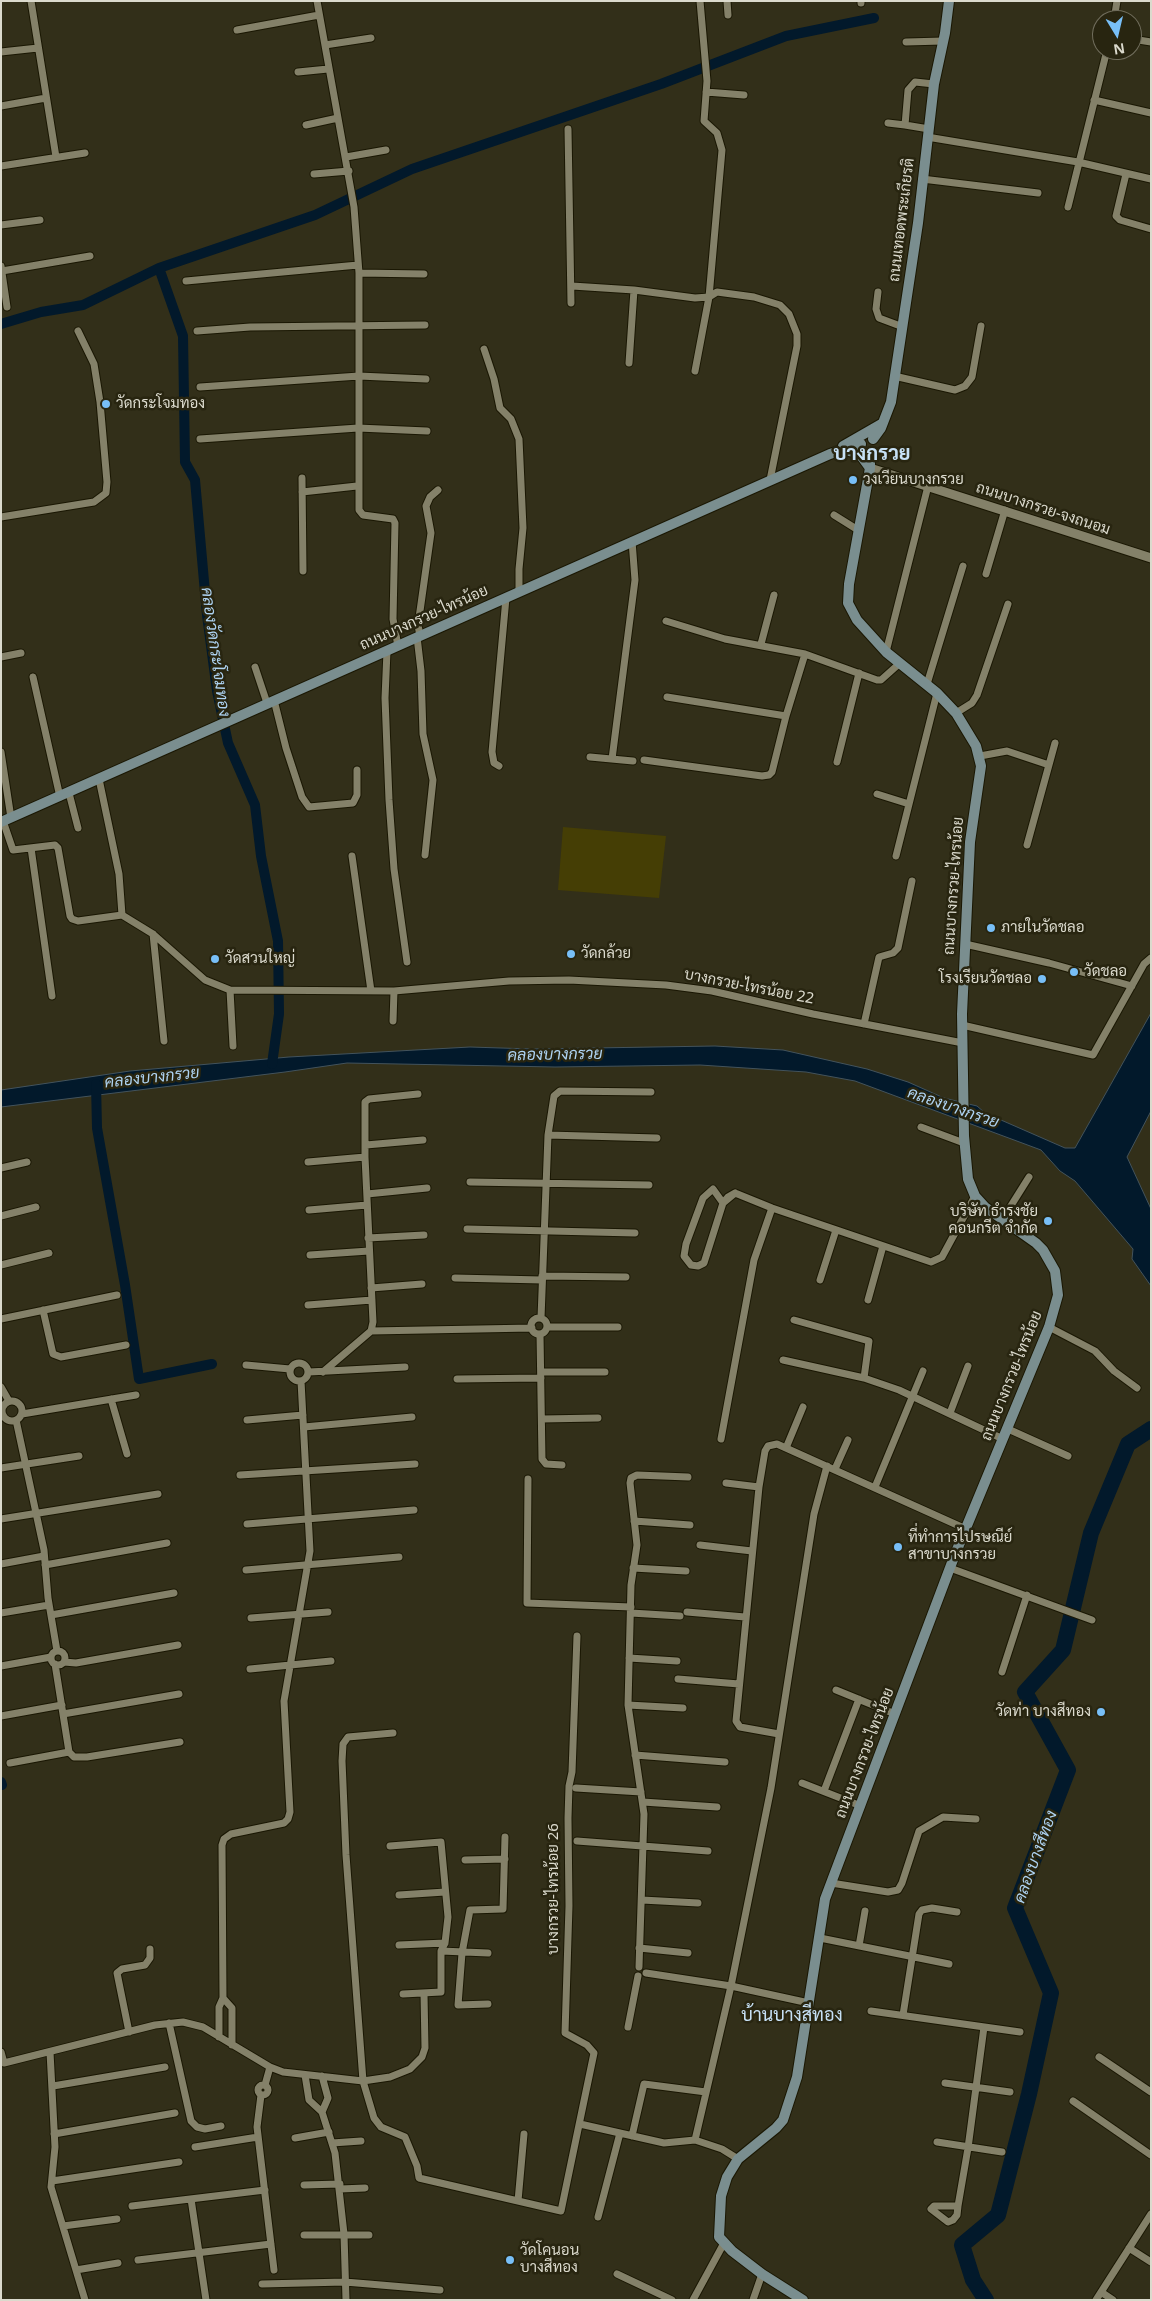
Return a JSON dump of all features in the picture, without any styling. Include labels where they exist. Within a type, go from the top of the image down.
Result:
[{"type":"main road","name":"ถนนเทอดพระเกียรติ","points":[[873,439],[883,422],[891,402],[903,327],[934,84],[949,1]]},
{"type":"main road","points":[[839,450],[847,442],[883,422]]},
{"type":"main road","points":[[864,439],[873,439],[876,448],[870,454],[862,450],[861,444],[864,439]]},
{"type":"main road","name":"ถนนบางกรวย-ไทรน้อย","points":[[5,820],[770,480],[839,450],[861,444]]},
{"type":"main road","points":[[839,450],[855,452],[862,457],[870,468]]},
{"type":"main road","name":"ถนนบางกรวย-ไทรน้อย","points":[[724,2243],[719,2237],[721,2196],[728,2177],[738,2159],[783,2120],[797,2077],[825,1899],[950,1568],[1049,1327],[1058,1295],[1058,1284],[1051,1262],[1036,1243],[985,1207],[975,1196],[968,1180],[964,1140],[962,1025],[970,842],[981,775],[980,756],[970,734],[956,713],[927,684],[886,652],[857,620],[848,603],[849,584],[870,468],[870,454]]},
{"type":"main road","points":[[724,2243],[762,2274],[800,2299]]},
{"type":"street","points":[[31,1],[56,157]]},
{"type":"street","points":[[317,1],[354,207],[359,269],[360,325],[357,486],[361,513],[392,519],[395,522],[393,619],[398,646]]},
{"type":"street","points":[[695,371],[710,297],[722,150],[717,133],[704,121],[706,71],[700,1]]},
{"type":"street","points":[[727,1],[728,15]]},
{"type":"street","points":[[237,30],[319,15]]},
{"type":"street","points":[[325,45],[371,38]]},
{"type":"street","points":[[906,42],[943,41]]},
{"type":"street","points":[[1,52],[38,48]]},
{"type":"street","points":[[1068,206],[1104,60]]},
{"type":"street","points":[[298,72],[328,68]]},
{"type":"street","points":[[905,125],[909,86],[914,82],[934,84]]},
{"type":"street","points":[[706,92],[744,96]]},
{"type":"street","points":[[1,106],[46,98]]},
{"type":"street","points":[[1094,100],[1151,113]]},
{"type":"street","points":[[306,125],[338,118]]},
{"type":"street","points":[[888,123],[905,125],[928,133],[1078,162],[1151,179]]},
{"type":"street","points":[[568,129],[571,303]]},
{"type":"street","points":[[346,157],[386,150]]},
{"type":"street","points":[[1,166],[85,153]]},
{"type":"street","points":[[314,174],[349,171]]},
{"type":"street","points":[[1126,174],[1116,216],[1120,220],[1151,229]]},
{"type":"street","points":[[922,178],[1038,193]]},
{"type":"street","points":[[1,225],[40,220]]},
{"type":"street","points":[[2,271],[90,256]]},
{"type":"street","points":[[1,266],[7,307]]},
{"type":"street","points":[[186,281],[359,269],[424,274]]},
{"type":"street","points":[[572,286],[634,290],[695,298],[710,297],[721,292],[754,297],[780,305],[794,323],[797,346],[770,480]]},
{"type":"street","points":[[629,363],[634,290]]},
{"type":"street","points":[[878,292],[876,309],[879,318],[903,327]]},
{"type":"street","points":[[197,331],[250,327],[425,326]]},
{"type":"street","points":[[894,376],[955,390],[965,386],[972,377],[982,326]]},
{"type":"street","points":[[1,517],[94,502],[106,493],[107,482],[100,402],[94,364],[78,331]]},
{"type":"street","points":[[484,350],[494,379],[500,408],[511,419],[519,438],[523,528],[519,592]]},
{"type":"street","points":[[200,387],[359,376],[426,379]]},
{"type":"street","points":[[200,439],[358,428],[427,431]]},
{"type":"street","name":"ถนนบางกรวย-จงถนอม","points":[[870,468],[1151,558]]},
{"type":"street","points":[[302,478],[303,572]]},
{"type":"street","points":[[302,492],[357,486]]},
{"type":"street","points":[[886,652],[928,486]]},
{"type":"street","points":[[425,854],[433,780],[423,734],[418,624],[431,533],[426,506],[430,496],[438,490]]},
{"type":"street","points":[[986,574],[1005,510]]},
{"type":"street","points":[[834,515],[858,530]]},
{"type":"street","points":[[612,759],[635,580],[632,541]]},
{"type":"street","points":[[927,684],[963,566]]},
{"type":"street","points":[[761,644],[774,595]]},
{"type":"street","points":[[499,766],[494,762],[492,752],[506,598]]},
{"type":"street","points":[[956,713],[972,703],[977,695],[1008,604]]},
{"type":"street","points":[[666,621],[725,639],[761,644],[805,654],[881,680],[900,664]]},
{"type":"street","points":[[387,651],[386,698],[389,800],[394,869],[407,962]]},
{"type":"street","points":[[1,657],[21,653]]},
{"type":"street","points":[[644,760],[762,776],[770,775],[805,654]]},
{"type":"street","points":[[255,667],[270,702],[302,797],[309,807],[353,804],[357,795],[358,770]]},
{"type":"street","points":[[837,762],[859,673]]},
{"type":"street","points":[[33,677],[64,795],[78,828]]},
{"type":"street","points":[[896,856],[937,693]]},
{"type":"street","points":[[667,697],[786,716]]},
{"type":"street","points":[[1027,845],[1055,743]]},
{"type":"street","points":[[1,752],[5,820],[11,849],[16,851],[55,845],[60,850],[71,918],[78,921],[122,915],[153,934],[206,980],[230,990],[233,1046]]},
{"type":"street","points":[[980,756],[1007,752],[1049,765]]},
{"type":"street","points":[[590,757],[634,761]]},
{"type":"street","points":[[99,779],[119,874],[122,915]]},
{"type":"street","points":[[877,794],[909,804]]},
{"type":"street","points":[[31,848],[52,996]]},
{"type":"street","points":[[352,856],[371,991]]},
{"type":"street","points":[[864,1024],[879,957],[893,953],[898,948],[912,881]]},
{"type":"street","points":[[153,934],[164,1041]]},
{"type":"street","points":[[965,944],[1049,963],[1132,986]]},
{"type":"street","points":[[962,1025],[1093,1055],[1144,964],[1151,958]]},
{"type":"street","name":"บางกรวย-ไทรน้อย 22","points":[[230,990],[394,991],[518,981],[569,980],[657,984],[712,991],[963,1043]]},
{"type":"street","points":[[393,1021],[394,991]]},
{"type":"street","points":[[541,1318],[548,1135],[552,1102],[556,1093],[651,1092]]},
{"type":"street","points":[[371,1330],[372,1300],[365,1157],[365,1102],[369,1099],[418,1094]]},
{"type":"street","points":[[921,1127],[964,1140]]},
{"type":"street","points":[[548,1135],[657,1138]]},
{"type":"street","points":[[366,1146],[423,1140]]},
{"type":"street","points":[[308,1162],[365,1157]]},
{"type":"street","points":[[1,1168],[27,1162]]},
{"type":"street","points":[[1002,1220],[1029,1177]]},
{"type":"street","points":[[470,1182],[649,1185]]},
{"type":"street","points":[[367,1194],[427,1188]]},
{"type":"street","points":[[723,1203],[713,1189],[703,1198],[686,1244],[684,1256],[691,1265],[698,1266],[704,1263],[723,1203],[735,1194],[928,1262],[935,1262],[942,1257],[975,1196]]},
{"type":"street","points":[[309,1210],[367,1205]]},
{"type":"street","points":[[1,1216],[36,1208]]},
{"type":"street","points":[[721,1439],[751,1275],[772,1208]]},
{"type":"street","points":[[467,1229],[635,1233]]},
{"type":"street","points":[[820,1280],[836,1230]]},
{"type":"street","points":[[368,1238],[424,1234]]},
{"type":"street","points":[[868,1300],[883,1246]]},
{"type":"street","points":[[310,1256],[369,1251]]},
{"type":"street","points":[[1,1265],[49,1253]]},
{"type":"street","points":[[455,1278],[626,1277]]},
{"type":"street","points":[[371,1288],[422,1284]]},
{"type":"street","points":[[1,1319],[117,1295]]},
{"type":"street","points":[[308,1305],[372,1300]]},
{"type":"street","points":[[43,1310],[52,1354],[61,1357],[126,1344]]},
{"type":"street","points":[[540,1334],[545,1332],[547,1327],[547,1323],[541,1318]]},
{"type":"street","points":[[532,1328],[533,1321],[541,1318]]},
{"type":"street","points":[[794,1320],[869,1341],[864,1378]]},
{"type":"street","points":[[547,1327],[618,1327]]},
{"type":"street","points":[[1049,1327],[1095,1351],[1114,1371],[1137,1388]]},
{"type":"street","points":[[323,1372],[371,1330],[532,1328],[540,1334]]},
{"type":"street","points":[[540,1334],[542,1459],[546,1464],[562,1466]]},
{"type":"street","points":[[783,1360],[864,1378],[913,1395],[1003,1439]]},
{"type":"street","points":[[290,1369],[296,1363],[301,1363],[305,1364],[309,1372]]},
{"type":"street","points":[[246,1365],[290,1369]]},
{"type":"street","points":[[950,1413],[968,1366]]},
{"type":"street","points":[[309,1372],[405,1367]]},
{"type":"street","points":[[290,1369],[294,1379],[301,1381],[306,1378],[309,1372]]},
{"type":"street","points":[[875,1487],[923,1371]]},
{"type":"street","points":[[457,1379],[605,1372]]},
{"type":"street","points":[[219,2037],[219,2007],[223,1998],[222,1845],[224,1839],[231,1834],[278,1826],[288,1819],[290,1812],[284,1700],[308,1565],[310,1519],[301,1381]]},
{"type":"street","points":[[1,1387],[9,1401],[20,1403],[22,1414]]},
{"type":"street","points":[[16,1420],[22,1414],[136,1395]]},
{"type":"street","points":[[112,1399],[127,1454]]},
{"type":"street","points":[[9,1401],[3,1406],[2,1411],[7,1419],[16,1420]]},
{"type":"street","points":[[786,1448],[803,1407]]},
{"type":"street","points":[[247,1420],[303,1415]]},
{"type":"street","points":[[304,1427],[412,1417]]},
{"type":"street","points":[[542,1418],[598,1418]]},
{"type":"street","points":[[16,1420],[44,1556],[57,1651],[64,1656],[64,1662]]},
{"type":"street","points":[[1008,1428],[1068,1456]]},
{"type":"street","points":[[835,1469],[848,1440]]},
{"type":"street","points":[[779,1734],[737,1724],[745,1617],[759,1488],[765,1451],[768,1446],[777,1444],[966,1529]]},
{"type":"street","points":[[1,1468],[79,1456]]},
{"type":"street","points":[[240,1475],[415,1464]]},
{"type":"street","points":[[695,2140],[731,1986],[771,1788],[814,1514],[827,1466]]},
{"type":"street","points":[[628,2028],[638,1976],[636,1971],[640,1967],[639,1948],[644,1846],[643,1802],[628,1705],[633,1568],[637,1545],[630,1483],[633,1476],[688,1477]]},
{"type":"street","points":[[528,1479],[527,1603],[631,1610],[680,1616]]},
{"type":"street","points":[[726,1483],[759,1488]]},
{"type":"street","points":[[1,1519],[158,1494]]},
{"type":"street","points":[[247,1524],[414,1510]]},
{"type":"street","points":[[634,1521],[690,1525]]},
{"type":"street","points":[[45,1565],[167,1543]]},
{"type":"street","points":[[700,1545],[752,1551]]},
{"type":"street","points":[[1,1564],[44,1556]]},
{"type":"street","points":[[246,1570],[399,1557]]},
{"type":"street","points":[[633,1568],[686,1571]]},
{"type":"street","points":[[950,1568],[1088,1618]]},
{"type":"street","points":[[51,1615],[174,1593]]},
{"type":"street","points":[[1002,1672],[1027,1595]]},
{"type":"street","points":[[1,1613],[50,1605]]},
{"type":"street","points":[[251,1618],[328,1612]]},
{"type":"street","points":[[687,1612],[745,1617]]},
{"type":"street","name":"บางกรวย-ไทรน้อย 26","points":[[518,2201],[561,2211],[594,2053],[587,2045],[565,2033],[569,1906],[568,1818],[569,1786],[572,1772],[577,1636]]},
{"type":"street","points":[[55,1664],[64,1662],[76,1663],[178,1645]]},
{"type":"street","points":[[1,1666],[51,1657],[57,1651]]},
{"type":"street","points":[[51,1657],[55,1664],[69,1752],[74,1757],[80,1758],[180,1742]]},
{"type":"street","points":[[629,1658],[677,1661]]},
{"type":"street","points":[[250,1669],[331,1661]]},
{"type":"street","points":[[678,1679],[739,1684]]},
{"type":"street","points":[[836,1690],[895,1714]]},
{"type":"street","points":[[63,1714],[179,1694]]},
{"type":"street","points":[[824,1791],[859,1699]]},
{"type":"street","points":[[1,1716],[62,1705]]},
{"type":"street","points":[[628,1705],[683,1708]]},
{"type":"street","points":[[393,1733],[356,1735],[348,1737],[343,1744],[346,1855],[363,2081],[374,2118],[381,2127],[405,2137],[417,2166],[419,2178],[518,2201],[524,2134]]},
{"type":"street","points":[[10,1763],[69,1752]]},
{"type":"street","points":[[635,1755],[725,1762]]},
{"type":"street","points":[[802,1783],[861,1806]]},
{"type":"street","points":[[576,1788],[640,1792]]},
{"type":"street","points":[[643,1802],[717,1807]]},
{"type":"street","points":[[831,1883],[894,1891],[902,1884],[919,1831],[943,1817],[976,1819]]},
{"type":"street","points":[[488,2004],[458,2004],[462,1953],[470,1910],[504,1910],[505,1837]]},
{"type":"street","points":[[577,1841],[708,1851]]},
{"type":"street","points":[[390,1846],[441,1842],[448,1917],[445,1943],[440,1951],[441,1992],[403,1994]]},
{"type":"street","points":[[464,1860],[506,1859]]},
{"type":"street","points":[[399,1895],[445,1892]]},
{"type":"street","points":[[642,1900],[698,1902]]},
{"type":"street","points":[[903,2015],[919,1914],[922,1910],[932,1908],[957,1912]]},
{"type":"street","points":[[859,1946],[865,1911]]},
{"type":"street","points":[[820,1938],[949,1964]]},
{"type":"street","points":[[399,1945],[445,1943]]},
{"type":"street","points":[[639,1948],[688,1953]]},
{"type":"street","points":[[129,2032],[118,1973],[122,1969],[144,1965],[150,1958],[150,1949]]},
{"type":"street","points":[[440,1951],[488,1953]]},
{"type":"street","points":[[640,1967],[644,1968],[646,1973]]},
{"type":"street","points":[[646,1973],[731,1986],[809,2003]]},
{"type":"street","points":[[638,1976],[643,1977],[646,1973]]},
{"type":"street","points":[[1,2052],[4,2063],[129,2032],[169,2023],[183,2022],[203,2027],[270,2067],[305,2075],[363,2081],[390,2077],[410,2069],[422,2058],[425,2048],[424,1993]]},
{"type":"street","points":[[223,1998],[232,2008],[232,2045]]},
{"type":"street","points":[[870,2011],[1020,2032]]},
{"type":"street","points":[[169,2023],[191,2121],[197,2127],[205,2129],[221,2126]]},
{"type":"street","points":[[958,2206],[968,2148],[984,2027]]},
{"type":"street","points":[[50,2052],[54,2134],[51,2186],[85,2300]]},
{"type":"street","points":[[1099,2057],[1151,2092]]},
{"type":"street","points":[[53,2086],[165,2067]]},
{"type":"street","points":[[270,2067],[265,2086],[258,2088],[261,2095],[257,2126],[274,2270]]},
{"type":"street","points":[[305,2075],[309,2100],[322,2112],[329,2132],[340,2186],[346,2300]]},
{"type":"street","points":[[322,2076],[328,2098],[322,2112]]},
{"type":"street","points":[[945,2082],[1010,2092]]},
{"type":"street","points":[[632,2136],[644,2084],[706,2092]]},
{"type":"street","points":[[1073,2101],[1151,2154]]},
{"type":"street","points":[[54,2134],[175,2113]]},
{"type":"street","points":[[580,2124],[664,2143],[695,2140],[722,2149],[738,2159]]},
{"type":"street","points":[[295,2138],[329,2132]]},
{"type":"street","points":[[598,2217],[620,2133]]},
{"type":"street","points":[[195,2148],[258,2137]]},
{"type":"street","points":[[332,2143],[361,2141]]},
{"type":"street","points":[[937,2142],[1002,2152]]},
{"type":"street","points":[[52,2181],[179,2162]]},
{"type":"street","points":[[304,2185],[365,2188]]},
{"type":"street","points":[[132,2206],[265,2190]]},
{"type":"street","points":[[191,2198],[206,2300]]},
{"type":"street","points":[[1096,2300],[1151,2214]]},
{"type":"street","points":[[63,2226],[117,2219]]},
{"type":"street","points":[[304,2235],[369,2235]]},
{"type":"street","points":[[693,2300],[724,2243]]},
{"type":"street","points":[[138,2260],[271,2244]]},
{"type":"street","points":[[1129,2248],[1151,2262]]},
{"type":"street","points":[[76,2270],[118,2263]]},
{"type":"street","points":[[617,2274],[672,2300]]},
{"type":"street","points":[[753,2300],[762,2274]]},
{"type":"street","points":[[262,2284],[345,2282],[440,2290]]},
{"type":"street","points":[[1101,2292],[1113,2300]]},
{"type":"shaded area","points":[[563,827],[666,836],[659,898],[558,890]]},
{"type":"water","name":"คลองบางกรวย","points":[[1151,1013],[1151,1111],[1127,1157],[1151,1209],[1151,1286],[1132,1259],[1133,1249],[1075,1181],[1060,1171],[1041,1150],[855,1081],[806,1072],[700,1065],[555,1067],[347,1063],[1,1107],[1,1090],[130,1071],[289,1057],[470,1047],[532,1049],[715,1046],[783,1050],[867,1069],[908,1082],[944,1098],[977,1106],[985,1113],[1065,1148],[1075,1148]]},
{"type":"waterway","points":[[1,324],[41,312],[83,305],[159,268],[315,215],[412,169],[661,84],[786,36],[874,18]]},
{"type":"waterway","name":"คลองวัดกระโจมทอง","points":[[159,268],[183,336],[185,462],[195,480],[207,615],[217,691],[228,743],[255,805],[261,856],[278,941],[279,1014],[272,1064]]},
{"type":"waterway","points":[[96,1084],[97,1128],[125,1285],[139,1379],[212,1364]]},
{"type":"waterway","name":"คลองบางสีทอง","points":[[986,2300],[973,2280],[962,2245],[998,2215],[1029,2094],[1051,1993],[1015,1908],[1068,1770],[1025,1692],[1063,1650],[1091,1533],[1128,1444],[1151,1429]]},
{"type":"place","name":"วัดกระโจมทอง","points":[[106,404]]},
{"type":"place","name":"วงเวียนบางกรวย","points":[[853,480]]},
{"type":"place","name":"ภายในวัดชลอ","points":[[991,928]]},
{"type":"place","name":"วัดกล้วย","points":[[571,954]]},
{"type":"place","name":"วัดสวนใหญ่","points":[[215,959]]},
{"type":"place","name":"วัดชลอ","points":[[1074,972]]},
{"type":"place","name":"โรงเรียนวัดชลอ","points":[[1042,979]]},
{"type":"place","name":"บริษัท ธำรงชัย คอนกรีต จำกัด","points":[[1048,1221]]},
{"type":"place","name":"ที่ทำการไปรษณีย์ สาขาบางกรวย","points":[[898,1547]]},
{"type":"place","name":"วัดท่า บางสีทอง","points":[[1101,1712]]},
{"type":"place","name":"วัดโคนอน บางสีทอง","points":[[510,2260]]},
{"type":"district","name":"บางกรวย","points":[[872,454]]},
{"type":"district","name":"บ้านบางสีทอง","points":[[792,2016]]}]
